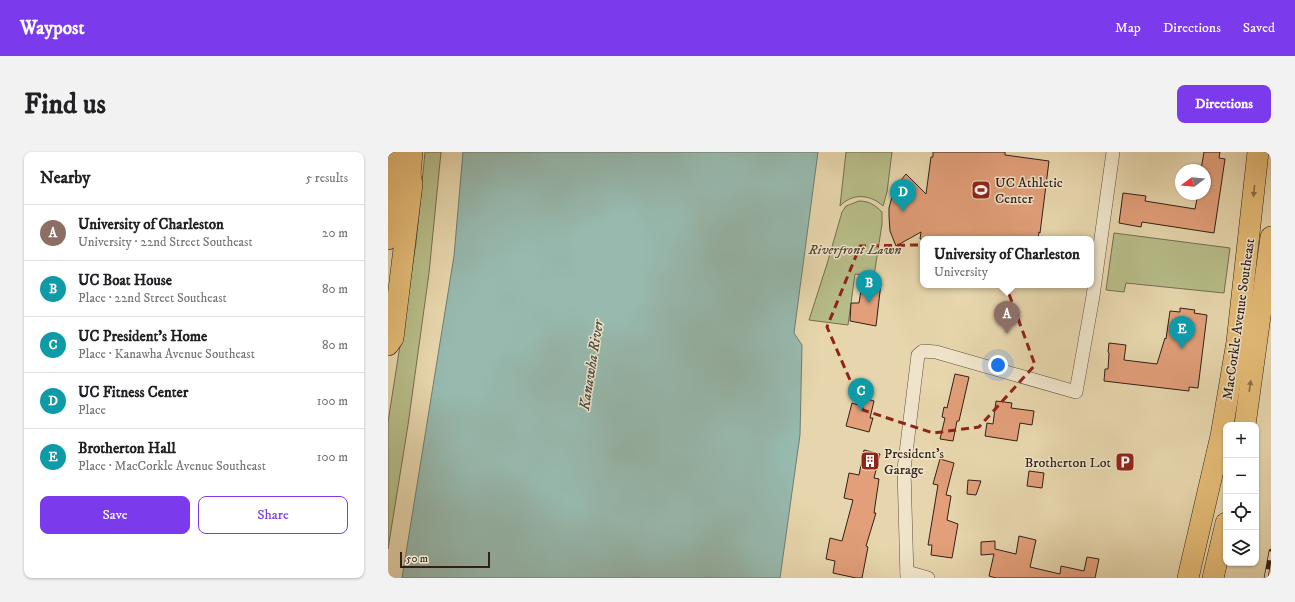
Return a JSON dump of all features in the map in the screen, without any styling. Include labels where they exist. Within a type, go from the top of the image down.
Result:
[{"type":"main road","points":[[388,311],[396,152]]},
{"type":"main road","points":[[388,345],[393,338],[394,330],[412,184],[410,175],[412,152]]},
{"type":"main road","name":"MacCorkle Avenue Southeast","points":[[1188,578],[1221,436],[1237,342],[1258,152]]},
{"type":"main road","points":[[391,255],[404,184],[410,175]]},
{"type":"main road","name":"MacCorkle Avenue Southeast","points":[[1244,422],[1271,237]]},
{"type":"main road","points":[[1173,578],[1208,492]]},
{"type":"main road","points":[[1213,578],[1224,530]]},
{"type":"street","points":[[928,578],[907,575],[904,469],[918,354],[923,351],[936,352],[1076,392],[1093,296],[1113,152]]},
{"type":"highlighted area","points":[[969,244],[1005,283],[1035,365],[979,427],[933,433],[863,410],[827,327],[860,246]]},
{"type":"green space","points":[[425,152],[441,152],[429,273],[408,425],[388,549],[388,422],[416,243]]},
{"type":"green space","name":"Riverfront Lawn","points":[[846,152],[892,152],[887,192],[883,206],[867,197],[855,197],[840,206]]},
{"type":"green space","name":"Riverfront Lawn","points":[[859,201],[872,204],[882,212],[882,224],[874,276],[855,274],[848,325],[809,320],[842,212],[846,206]]},
{"type":"green space","points":[[1114,233],[1230,248],[1224,293],[1126,283],[1124,292],[1106,290]]},
{"type":"water","name":"Kanawha River","points":[[463,152],[818,152],[794,333],[802,345],[800,435],[780,578],[402,578],[454,256]]},
{"type":"building","points":[[933,152],[1005,152],[1005,155],[1049,161],[1038,236],[920,236],[921,232],[896,246],[890,231],[889,216],[889,208],[893,193],[906,174],[926,194],[931,157],[933,157]]},
{"type":"building","points":[[1204,152],[1220,152],[1219,158],[1225,159],[1214,233],[1142,222],[1141,227],[1119,223],[1123,193],[1146,196],[1145,201],[1195,209],[1197,200],[1211,200],[1211,164],[1202,164]]},
{"type":"building","points":[[866,281],[881,283],[876,326],[850,321],[851,303],[859,303],[862,284],[865,284]]},
{"type":"building","points":[[1180,308],[1195,310],[1194,313],[1207,315],[1198,388],[1189,387],[1189,391],[1104,381],[1105,369],[1108,369],[1109,343],[1126,345],[1124,360],[1157,364],[1165,338],[1166,339],[1170,311],[1180,312]]},
{"type":"building","points":[[955,374],[969,377],[953,441],[940,439],[945,418],[942,417],[944,407],[947,408]]},
{"type":"building","points":[[860,397],[874,401],[870,418],[873,418],[869,432],[846,426],[852,403],[858,405]]},
{"type":"building","points":[[996,401],[1012,403],[1011,408],[1034,411],[1032,425],[1020,423],[1017,441],[985,436],[987,423],[993,424]]},
{"type":"building","points":[[864,450],[880,454],[874,478],[879,479],[874,513],[876,513],[866,546],[868,547],[862,578],[856,578],[833,573],[835,561],[826,559],[830,538],[842,541],[853,500],[844,498],[849,473],[859,475]]},
{"type":"building","points":[[940,459],[954,463],[946,495],[951,496],[947,520],[958,524],[952,558],[931,555],[932,545],[928,545],[938,485],[933,484]]},
{"type":"building","points":[[1029,471],[1044,473],[1042,488],[1027,486]]},
{"type":"building","points":[[968,480],[981,481],[976,495],[967,494]]},
{"type":"building","points":[[1019,536],[1036,540],[1030,567],[1060,574],[1061,566],[1084,571],[1087,557],[1099,559],[1095,578],[996,578],[989,576],[994,554],[981,555],[981,542],[995,541],[995,549],[1016,554]]},
{"type":"railway","points":[[1266,578],[1271,551]]},
{"type":"place","name":"UC Athletic Center","points":[[981,190]]},
{"type":"place","name":"UC Fitness Center","points":[[903,212]]},
{"type":"place","name":"UC Boat House","points":[[869,303]]},
{"type":"place","name":"University of Charleston","points":[[1007,334]]},
{"type":"place","name":"Brotherton Hall","points":[[1182,349]]},
{"type":"place","name":"UC President’s Home","points":[[861,411]]},
{"type":"place","name":"President's Garage","points":[[870,461]]},
{"type":"place","name":"Brotherton Lot","points":[[1125,462]]}]
